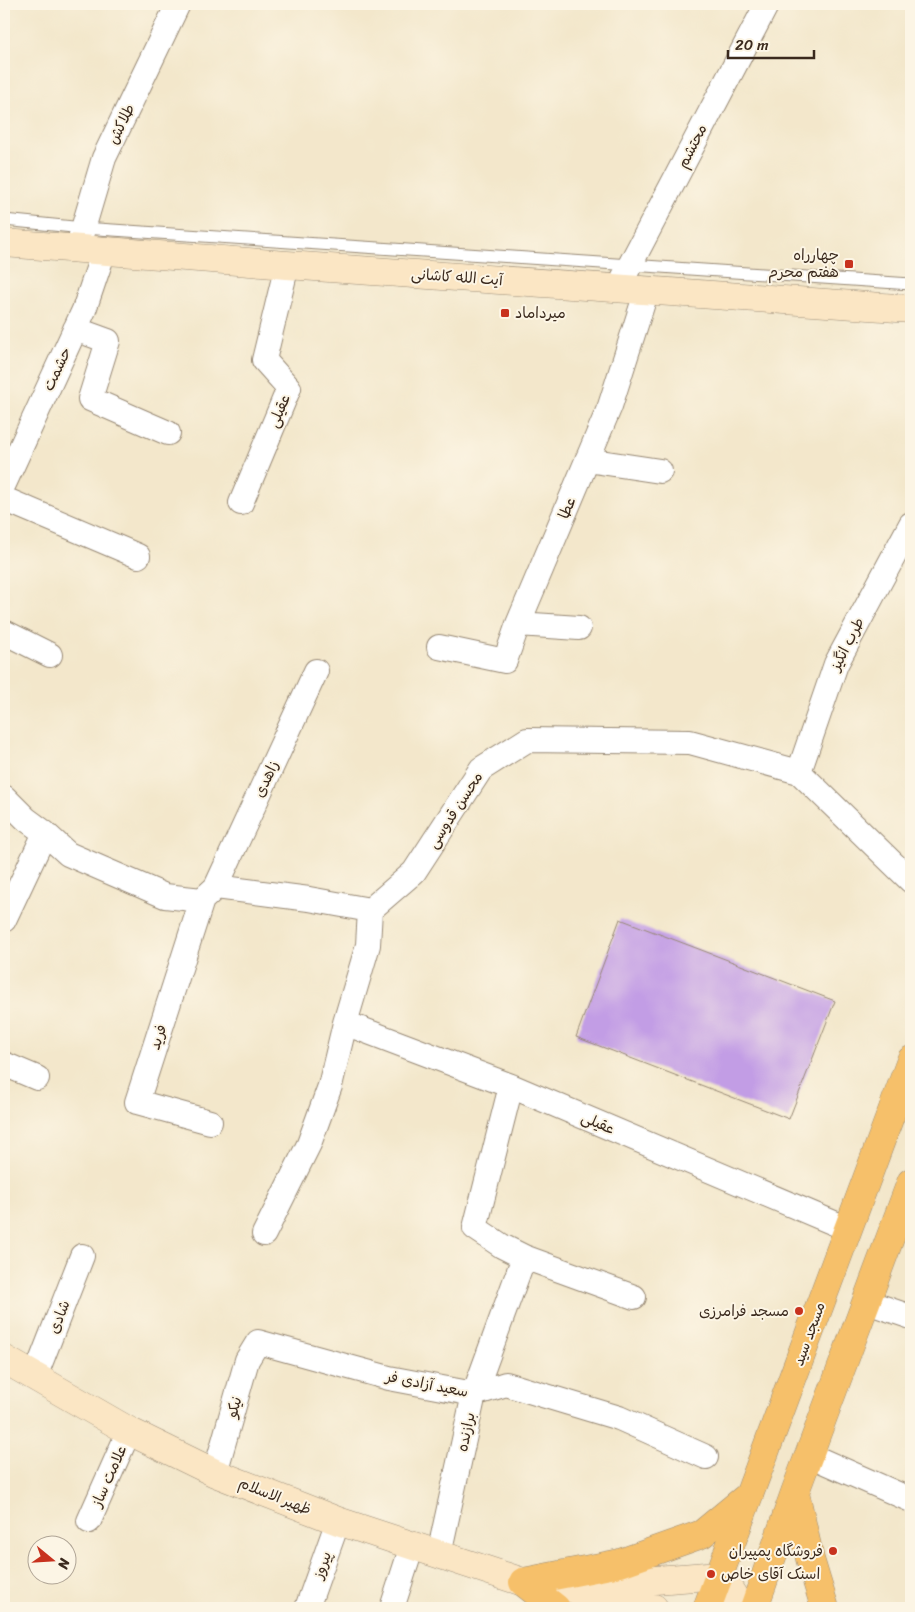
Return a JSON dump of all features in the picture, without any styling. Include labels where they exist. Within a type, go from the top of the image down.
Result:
[{"type":"main road","name":"آیت الله کاشانی","points":[[4,243],[88,242],[287,265],[911,309]]},
{"type":"main road","name":"مسجد سید","points":[[707,1608],[911,1060]]},
{"type":"main road","points":[[754,1608],[809,1456],[909,1195]]},
{"type":"main road","name":"ظهیر الاسلام","points":[[4,1359],[129,1431],[215,1472],[338,1521],[523,1582]]},
{"type":"main road","points":[[796,1492],[810,1559],[825,1608]]},
{"type":"main road","points":[[523,1582],[620,1563],[702,1534],[748,1496]]},
{"type":"main road","points":[[560,1598],[720,1575],[742,1608]]},
{"type":"main road","points":[[523,1582],[560,1598],[654,1608]]},
{"type":"street","name":"طلاکش","points":[[88,242],[104,158],[178,4]]},
{"type":"street","name":"محتشم","points":[[618,288],[767,4]]},
{"type":"street","name":"حشمت","points":[[4,484],[84,310],[88,242]]},
{"type":"street","name":"عقیلی","points":[[241,502],[289,388],[264,360],[287,265]]},
{"type":"street","name":"عطا","points":[[439,647],[505,662],[518,624],[610,406],[647,290]]},
{"type":"street","points":[[75,330],[108,341],[90,399],[168,433]]},
{"type":"street","points":[[587,460],[660,471]]},
{"type":"street","points":[[4,499],[138,556]]},
{"type":"street","name":"طرب انگیز","points":[[799,772],[836,664],[911,524]]},
{"type":"street","points":[[518,624],[579,628]]},
{"type":"street","points":[[4,632],[50,655]]},
{"type":"street","name":"زاهدی","points":[[209,893],[316,671]]},
{"type":"street","name":"محسن قدوسی","points":[[370,910],[414,872],[480,769],[527,740],[690,742],[799,772],[911,881]]},
{"type":"street","points":[[4,797],[26,819],[68,854],[166,896],[209,893],[309,899],[370,910],[368,945],[345,1023],[330,1086],[310,1144],[264,1234]]},
{"type":"street","points":[[4,920],[45,833]]},
{"type":"street","name":"فرید","points":[[209,893],[137,1102],[210,1122]]},
{"type":"street","name":"عقیلی","points":[[345,1023],[511,1086],[848,1228]]},
{"type":"street","points":[[4,1064],[37,1078]]},
{"type":"street","points":[[511,1086],[475,1228],[502,1246],[524,1257],[634,1297]]},
{"type":"street","name":"شادی","points":[[35,1377],[82,1256]]},
{"type":"street","name":"برازنده","points":[[439,1554],[474,1394],[524,1257]]},
{"type":"street","points":[[867,1302],[911,1317]]},
{"type":"street","name":"سعید آزادی فر","points":[[258,1342],[389,1378],[474,1394],[506,1384],[619,1418],[706,1456]]},
{"type":"street","name":"نیکو","points":[[215,1472],[248,1360],[258,1342]]},
{"type":"street","name":"علامت ساز","points":[[89,1521],[129,1431]]},
{"type":"street","points":[[809,1456],[911,1500]]},
{"type":"street","name":"پیروز","points":[[307,1608],[338,1521]]},
{"type":"street","points":[[392,1608],[412,1546]]},
{"type":"lane","name":"آیت الله کاشانی","points":[[4,220],[88,242],[631,265],[911,284]]},
{"type":"building","points":[[620,919],[835,1001],[789,1119],[576,1037]]},
{"type":"place","name":"چهارراه هفتم محرم","points":[[849,264]]},
{"type":"place","name":"میرداماد","points":[[505,313]]},
{"type":"place","name":"مسجد فرامرزی","points":[[799,1311]]},
{"type":"place","name":"فروشگاه پمپیران","points":[[833,1551]]},
{"type":"place","name":"اسنک آقای خاص","points":[[711,1574]]}]
